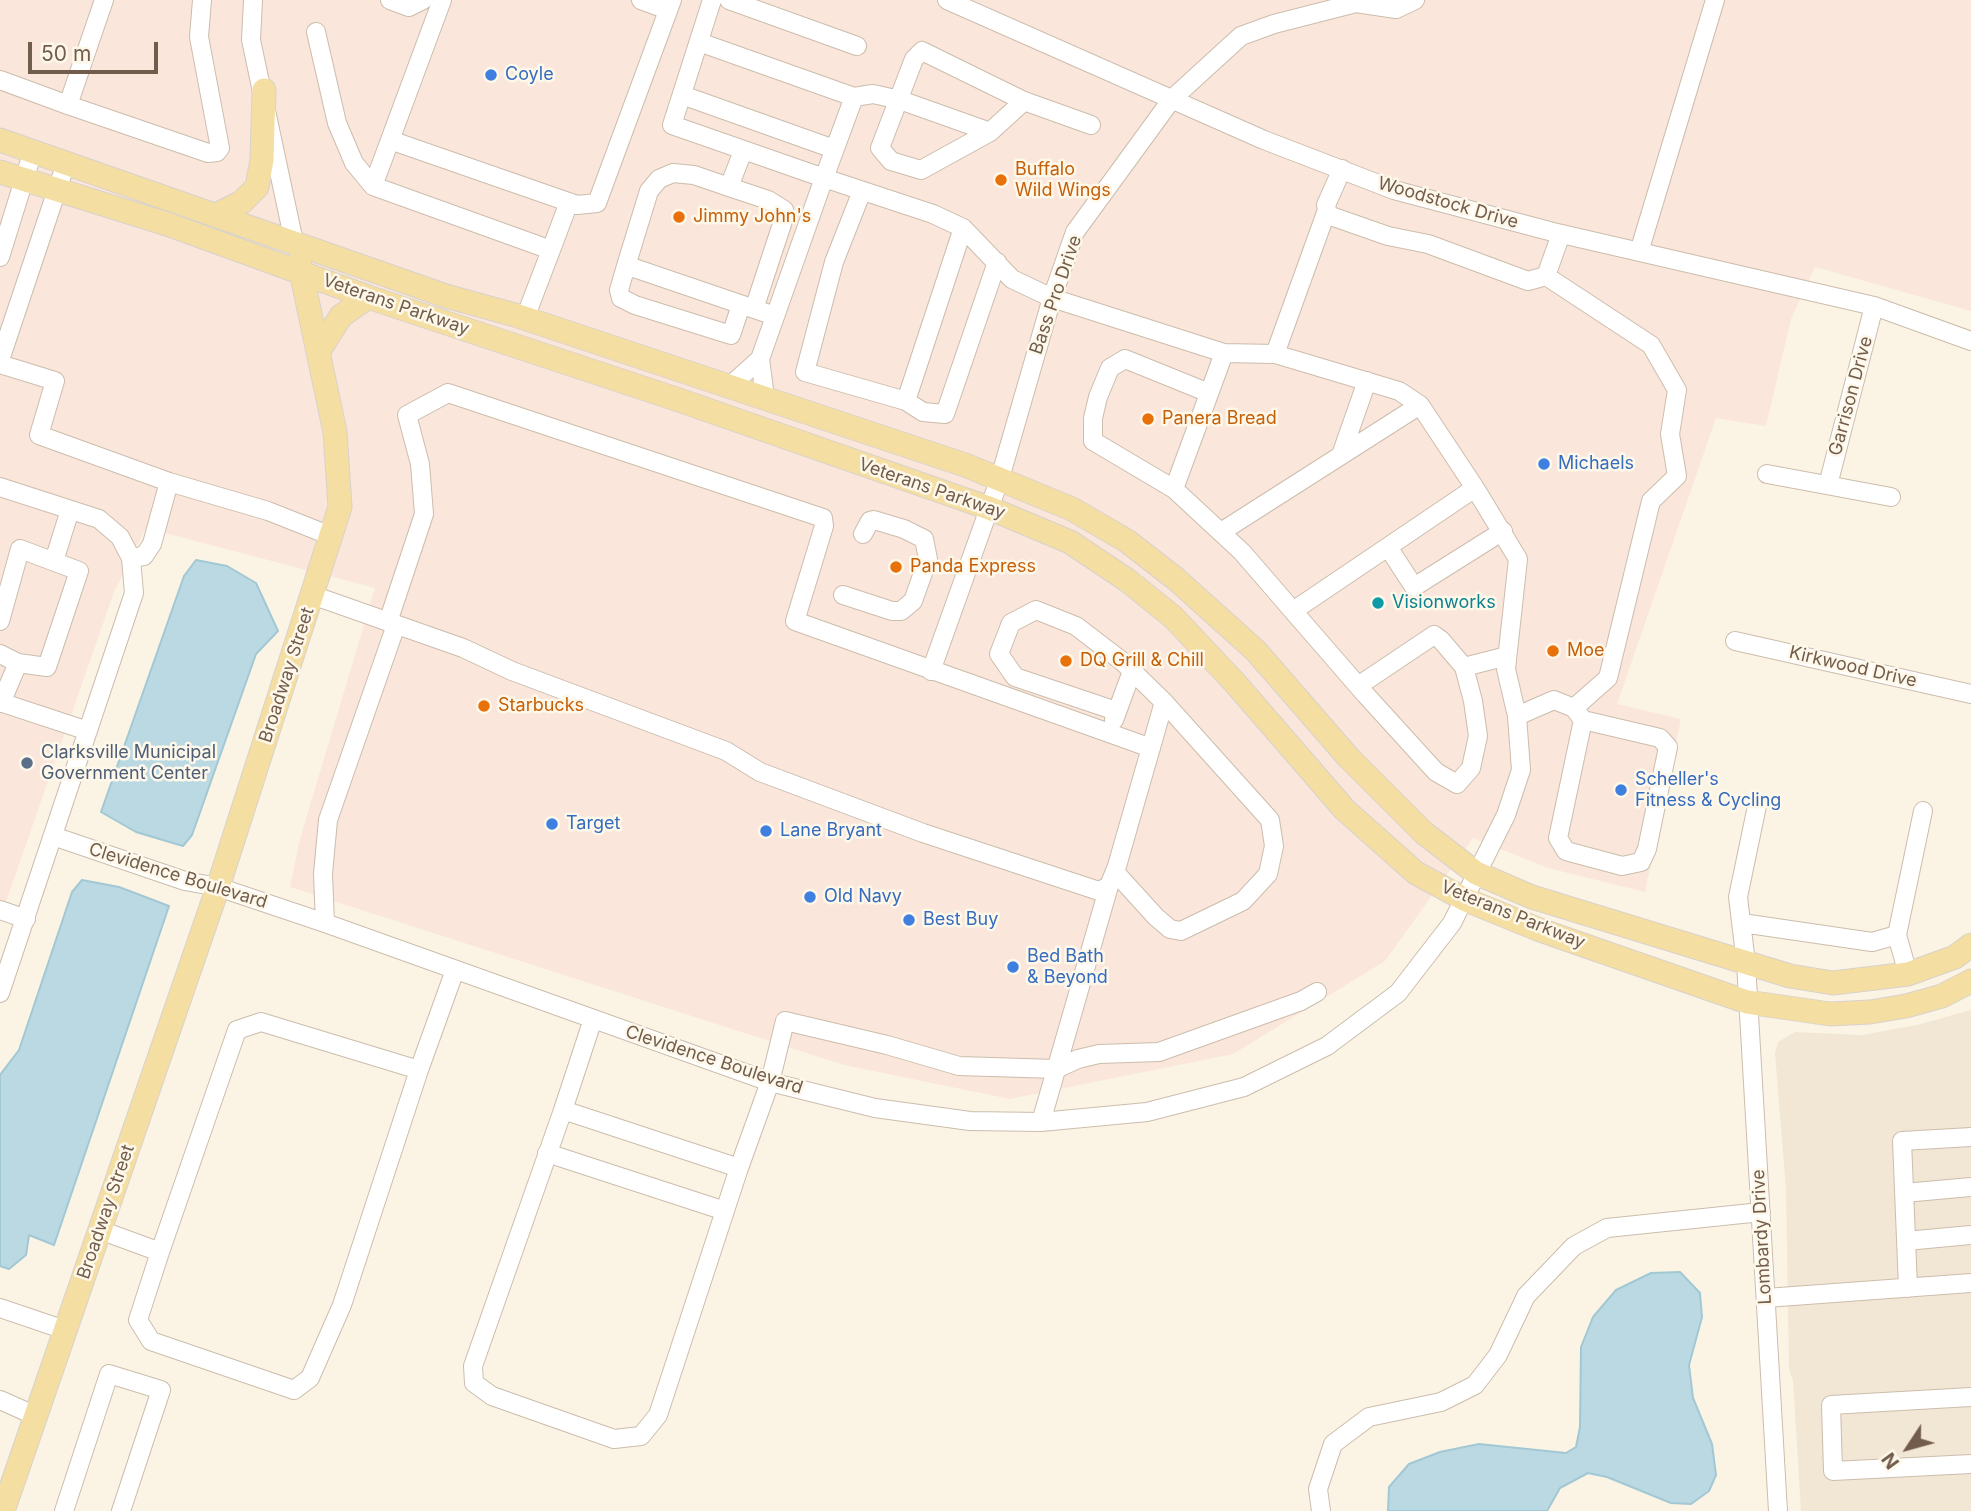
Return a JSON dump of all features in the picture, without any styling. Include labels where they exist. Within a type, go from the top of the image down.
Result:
[{"type":"main road","points":[[218,214],[242,202],[257,187],[262,159],[264,90]]},
{"type":"main road","name":"Veterans Parkway","points":[[0,139],[433,291],[525,318],[765,397],[1000,478],[1100,524],[1176,579],[1256,651],[1349,757],[1424,832],[1476,873],[1532,897],[1790,976],[1833,983],[1908,974],[1955,957],[1971,945]]},
{"type":"main road","name":"Veterans Parkway","points":[[0,172],[167,225],[368,297],[676,399],[989,508],[1070,542],[1128,580],[1173,617],[1236,684],[1346,810],[1416,873],[1464,899],[1541,930],[1747,1002],[1830,1014],[1870,1012],[1942,996],[1971,981]]},
{"type":"main road","name":"Broadway Street","points":[[3,1511],[219,887],[340,507],[335,432],[294,242]]},
{"type":"main road","points":[[318,352],[341,316],[368,297]]},
{"type":"street","points":[[68,105],[104,0]]},
{"type":"street","points":[[0,80],[208,153],[217,152],[220,148],[199,37],[202,0]]},
{"type":"street","name":"Broadway Street","points":[[253,0],[251,40],[264,90],[294,242]]},
{"type":"street","points":[[373,186],[390,140],[432,1],[410,6],[390,0]]},
{"type":"street","points":[[390,140],[577,205],[597,203],[670,5],[641,0]]},
{"type":"street","points":[[712,0],[673,125],[933,214],[963,229],[1012,279],[1052,298],[1224,353],[1275,354],[1399,391],[1420,405],[1221,532]]},
{"type":"street","points":[[729,0],[857,46]]},
{"type":"street","name":"Woodstock Drive","points":[[947,0],[1264,140],[1394,190],[1561,234],[1874,306],[1971,341]]},
{"type":"street","name":"Bass Pro Drive","points":[[932,671],[1000,478],[1052,298],[1075,232],[1172,99],[1241,36],[1274,24],[1358,2],[1396,9],[1415,0]]},
{"type":"street","points":[[1639,252],[1715,0]]},
{"type":"street","points":[[316,32],[337,123],[354,163],[373,186],[551,250]]},
{"type":"street","points":[[699,41],[854,97],[873,94],[900,100],[990,132]]},
{"type":"street","points":[[1024,101],[990,132],[921,170],[891,161],[880,148],[914,59],[922,51],[1024,101],[1091,125]]},
{"type":"street","points":[[682,95],[834,149]]},
{"type":"street","points":[[765,397],[760,359],[854,97]]},
{"type":"street","points":[[729,187],[743,150]]},
{"type":"street","points":[[0,257],[33,151]]},
{"type":"street","points":[[66,163],[0,362],[55,382],[39,435],[169,482],[268,511],[331,536]]},
{"type":"street","points":[[1342,169],[1326,205],[1328,215],[1388,236],[1428,244],[1528,281],[1546,276],[1651,345],[1676,390],[1670,433],[1677,476],[1651,501],[1608,678],[1578,714],[1558,838],[1566,851],[1622,866],[1641,862],[1653,823],[1668,747],[1660,738],[1578,714],[1555,700],[1517,716]]},
{"type":"street","points":[[673,173],[694,175],[729,187],[768,200],[784,210],[783,221],[748,307],[732,335],[635,305],[621,298],[619,290],[649,191],[659,179],[673,173]]},
{"type":"street","points":[[862,191],[834,262],[805,372],[906,401],[923,412],[946,414],[997,262]]},
{"type":"street","points":[[525,318],[569,202]]},
{"type":"street","points":[[1275,354],[1327,210]]},
{"type":"street","points":[[906,401],[963,229]]},
{"type":"street","points":[[1546,276],[1561,234]]},
{"type":"street","points":[[626,266],[775,316]]},
{"type":"street","name":"Garrison Drive","points":[[1828,485],[1874,306]]},
{"type":"street","points":[[1174,489],[1224,353]]},
{"type":"street","points":[[731,386],[760,359]]},
{"type":"street","points":[[1209,393],[1125,359],[1110,368],[1098,397],[1093,418],[1093,441],[1174,489],[1221,532],[1293,611],[1358,686],[1436,772],[1457,784],[1471,768],[1478,736],[1464,667],[1434,635],[1358,686]]},
{"type":"street","points":[[1341,456],[1367,381]]},
{"type":"street","points":[[325,923],[323,874],[328,820],[392,624],[424,514],[420,464],[407,415],[448,393],[823,518],[824,526],[795,621],[1151,748]]},
{"type":"street","name":"Clevidence Boulevard","points":[[53,836],[185,881],[219,887],[325,923],[770,1082],[875,1108],[970,1121],[1041,1122],[1147,1112],[1244,1087],[1327,1046],[1398,993],[1428,957],[1464,899],[1506,815],[1521,770],[1517,716],[1506,669],[1518,559],[1503,531],[1420,405]]},
{"type":"street","points":[[1767,474],[1891,497]]},
{"type":"street","points":[[131,558],[144,556],[152,544],[169,482]]},
{"type":"street","points":[[0,487],[99,519],[120,537],[131,558],[134,593],[0,993]]},
{"type":"street","points":[[1293,611],[1475,488]]},
{"type":"street","points":[[54,561],[70,510]]},
{"type":"street","points":[[842,595],[892,611],[901,611],[913,601],[928,559],[923,539],[904,529],[874,520],[870,521],[863,534]]},
{"type":"street","points":[[1388,547],[1414,587],[1503,531]]},
{"type":"street","points":[[0,621],[20,549],[79,571],[47,667],[18,663],[0,654]]},
{"type":"street","points":[[312,596],[726,751],[760,772],[923,833],[1099,891],[1112,879]]},
{"type":"street","points":[[1112,879],[1170,929],[1181,931],[1243,901],[1268,874],[1274,846],[1270,820],[1164,702],[1132,671],[1076,626],[1036,610],[1011,623],[999,654],[1015,677],[1116,711]]},
{"type":"street","name":"Kirkwood Drive","points":[[1735,641],[1971,694]]},
{"type":"street","points":[[1464,667],[1507,656]]},
{"type":"street","points":[[18,663],[0,702],[88,732]]},
{"type":"street","points":[[1110,734],[1132,671]]},
{"type":"street","points":[[1041,1122],[1164,702]]},
{"type":"street","name":"Lombardy Drive","points":[[1757,806],[1738,897],[1746,963],[1778,1511]]},
{"type":"street","points":[[1908,974],[1897,934],[1923,811]]},
{"type":"street","points":[[0,909],[26,919]]},
{"type":"street","points":[[1742,923],[1872,942],[1897,934]]},
{"type":"street","points":[[419,1070],[261,1022],[237,1030],[138,1320],[151,1341],[294,1390],[310,1378],[342,1305],[419,1070],[455,970]]},
{"type":"street","points":[[593,1019],[473,1366],[474,1383],[492,1396],[614,1439],[641,1436],[658,1415],[770,1082],[785,1021],[887,1045],[959,1066],[1056,1069],[1078,1059],[1099,1054],[1160,1052],[1301,1001],[1317,992]]},
{"type":"street","points":[[563,1111],[739,1168]]},
{"type":"street","points":[[1908,1288],[1902,1141],[1971,1137]]},
{"type":"street","points":[[547,1153],[725,1212]]},
{"type":"street","points":[[1904,1193],[1971,1187]]},
{"type":"street","points":[[1321,1511],[1318,1489],[1334,1444],[1369,1417],[1441,1402],[1475,1385],[1498,1355],[1526,1296],[1574,1246],[1607,1228],[1761,1212]]},
{"type":"street","points":[[100,1230],[160,1252]]},
{"type":"street","points":[[1906,1241],[1971,1235]]},
{"type":"street","points":[[1766,1298],[1971,1283]]},
{"type":"street","points":[[0,1308],[65,1330]]},
{"type":"street","points":[[64,1511],[109,1374],[162,1391],[121,1511]]},
{"type":"street","points":[[1971,1397],[1831,1405],[1833,1471],[1971,1464]]},
{"type":"street","points":[[0,1400],[36,1416]]},
{"type":"shaded area","points":[[0,0],[1971,0],[1971,311],[1815,267],[1791,319],[1766,426],[1716,418],[1617,704],[1681,719],[1645,892],[1548,868],[1473,838],[1385,961],[1233,1054],[1010,1099],[844,1065],[290,887],[300,839],[375,588],[146,528],[114,592],[0,919]]},
{"type":"shaded area","points":[[1971,1010],[1971,1511],[1801,1511],[1793,1381],[1789,1369],[1786,1190],[1775,1053],[1778,1042],[1795,1032],[1862,1035],[1917,1025]]},
{"type":"water","points":[[196,560],[227,566],[256,583],[278,631],[256,654],[192,835],[183,846],[136,832],[101,812],[184,576]]},
{"type":"water","points":[[82,880],[119,887],[169,906],[54,1245],[29,1235],[26,1255],[9,1269],[0,1266],[0,1075],[19,1050],[72,892]]},
{"type":"water","points":[[1680,1272],[1700,1293],[1702,1317],[1689,1365],[1693,1398],[1712,1444],[1716,1475],[1709,1491],[1691,1504],[1671,1503],[1607,1477],[1588,1473],[1560,1488],[1547,1511],[1388,1511],[1389,1487],[1409,1464],[1440,1452],[1479,1444],[1566,1453],[1576,1447],[1580,1427],[1581,1347],[1593,1317],[1616,1290],[1651,1273]]},
{"type":"place","name":"Coyle","points":[[491,75]]},
{"type":"place","name":"Buffalo Wild Wings","points":[[1001,180]]},
{"type":"place","name":"Jimmy John's","points":[[679,217]]},
{"type":"place","name":"Panera Bread","points":[[1148,419]]},
{"type":"place","name":"Michaels","points":[[1544,464]]},
{"type":"place","name":"Panda Express","points":[[896,567]]},
{"type":"place","name":"Visionworks","points":[[1378,603]]},
{"type":"place","name":"Moe","points":[[1553,651]]},
{"type":"place","name":"DQ Grill & Chill","points":[[1066,661]]},
{"type":"place","name":"Starbucks","points":[[484,706]]},
{"type":"place","name":"Clarksville Municipal Government Center","points":[[27,763]]},
{"type":"place","name":"Scheller's Fitness & Cycling","points":[[1621,790]]},
{"type":"place","name":"Target","points":[[552,824]]},
{"type":"place","name":"Lane Bryant","points":[[766,831]]},
{"type":"place","name":"Old Navy","points":[[810,897]]},
{"type":"place","name":"Best Buy","points":[[909,920]]},
{"type":"place","name":"Bed Bath & Beyond","points":[[1013,967]]}]
